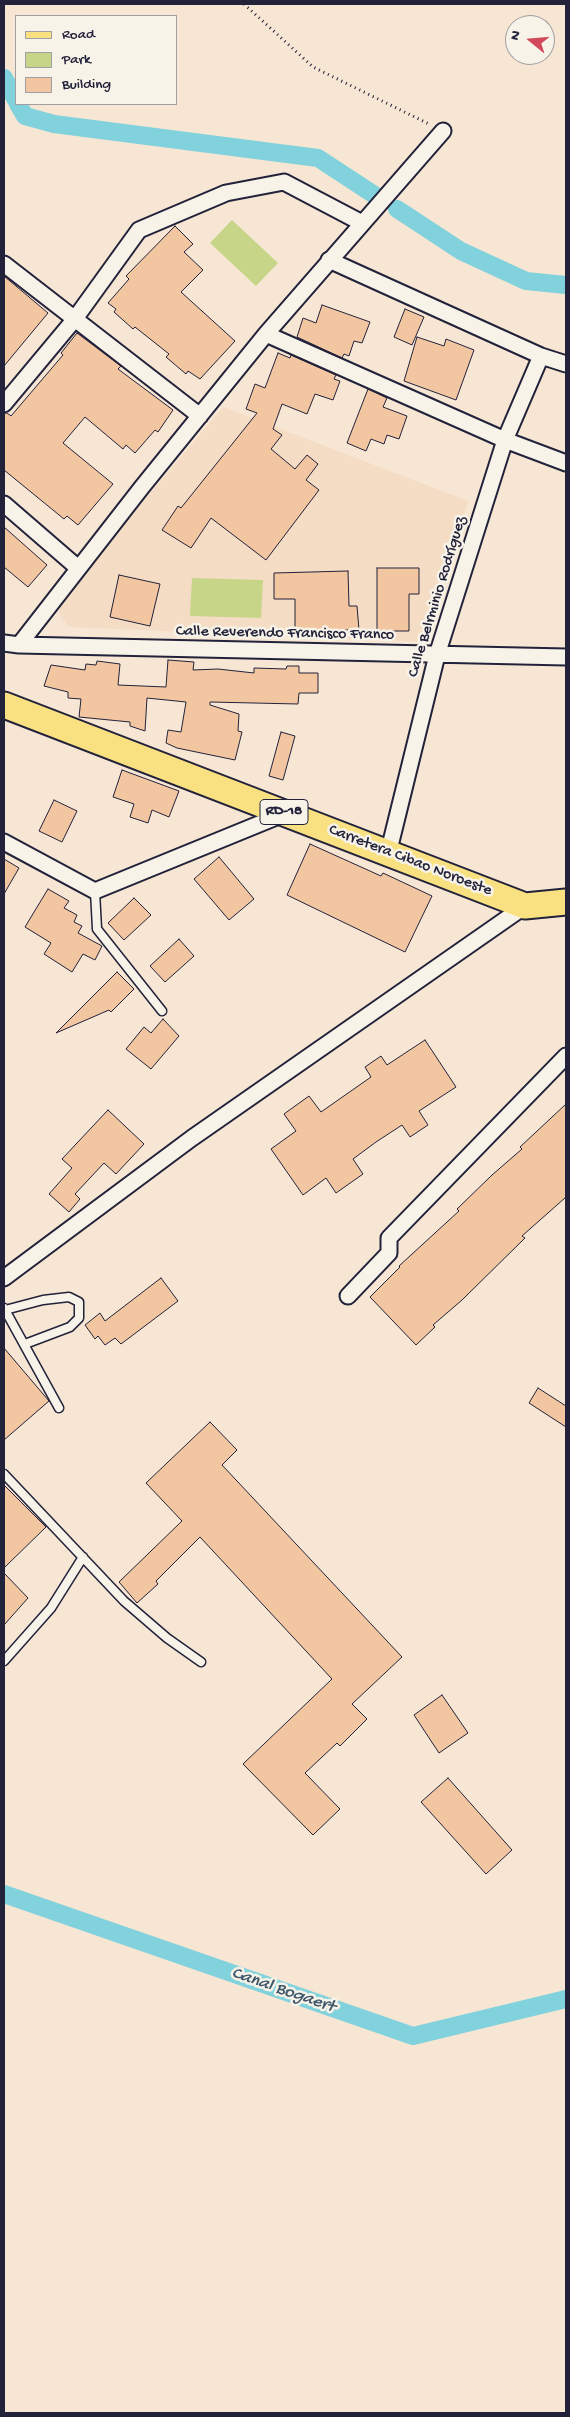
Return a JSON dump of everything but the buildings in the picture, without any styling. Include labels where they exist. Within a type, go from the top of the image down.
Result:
[{"type":"main road","name":"Carretera Cibao Noroeste","points":[[4,705],[123,753],[287,813],[525,906],[566,902]]},
{"type":"street","points":[[19,645],[78,568],[266,334],[444,131]]},
{"type":"street","points":[[4,404],[74,320],[139,230],[226,193],[284,182],[362,223]]},
{"type":"street","points":[[329,260],[540,356],[566,364]]},
{"type":"street","points":[[4,264],[200,416]]},
{"type":"street","points":[[266,334],[504,440],[566,463]]},
{"type":"street","name":"Calle Belrminio Rodríguez","points":[[388,854],[437,655],[504,440],[540,356]]},
{"type":"street","points":[[4,504],[78,568]]},
{"type":"street","name":"Calle Reverendo Francisco Franco","points":[[4,643],[19,645],[566,657]]},
{"type":"street","points":[[4,842],[95,891],[287,813]]},
{"type":"street","points":[[4,1278],[192,1138],[525,906]]},
{"type":"street","points":[[348,1296],[389,1254],[389,1238],[566,1056]]},
{"type":"lane","points":[[95,891],[97,928],[162,1011]]},
{"type":"lane","points":[[25,1344],[70,1327],[79,1318],[79,1302],[69,1297],[43,1300],[4,1309],[60,1408]]},
{"type":"lane","points":[[4,1474],[134,1610],[201,1662]]},
{"type":"lane","points":[[4,1661],[51,1608],[83,1557]]},
{"type":"path","points":[[244,4],[313,67],[444,131]]},
{"type":"shaded area","points":[[223,407],[468,501],[424,642],[70,627],[60,616],[58,603]]},
{"type":"green space","points":[[232,220],[278,263],[256,286],[210,243]]},
{"type":"green space","points":[[192,578],[263,580],[261,618],[190,616]]},
{"type":"waterway","points":[[4,78],[15,98]]},
{"type":"waterway","points":[[19,105],[25,116],[54,124],[318,158],[376,196]]},
{"type":"waterway","points":[[397,209],[461,251],[526,281],[566,285]]},
{"type":"waterway","name":"Canal Bogaert","points":[[4,1894],[413,2036],[566,1999]]}]
